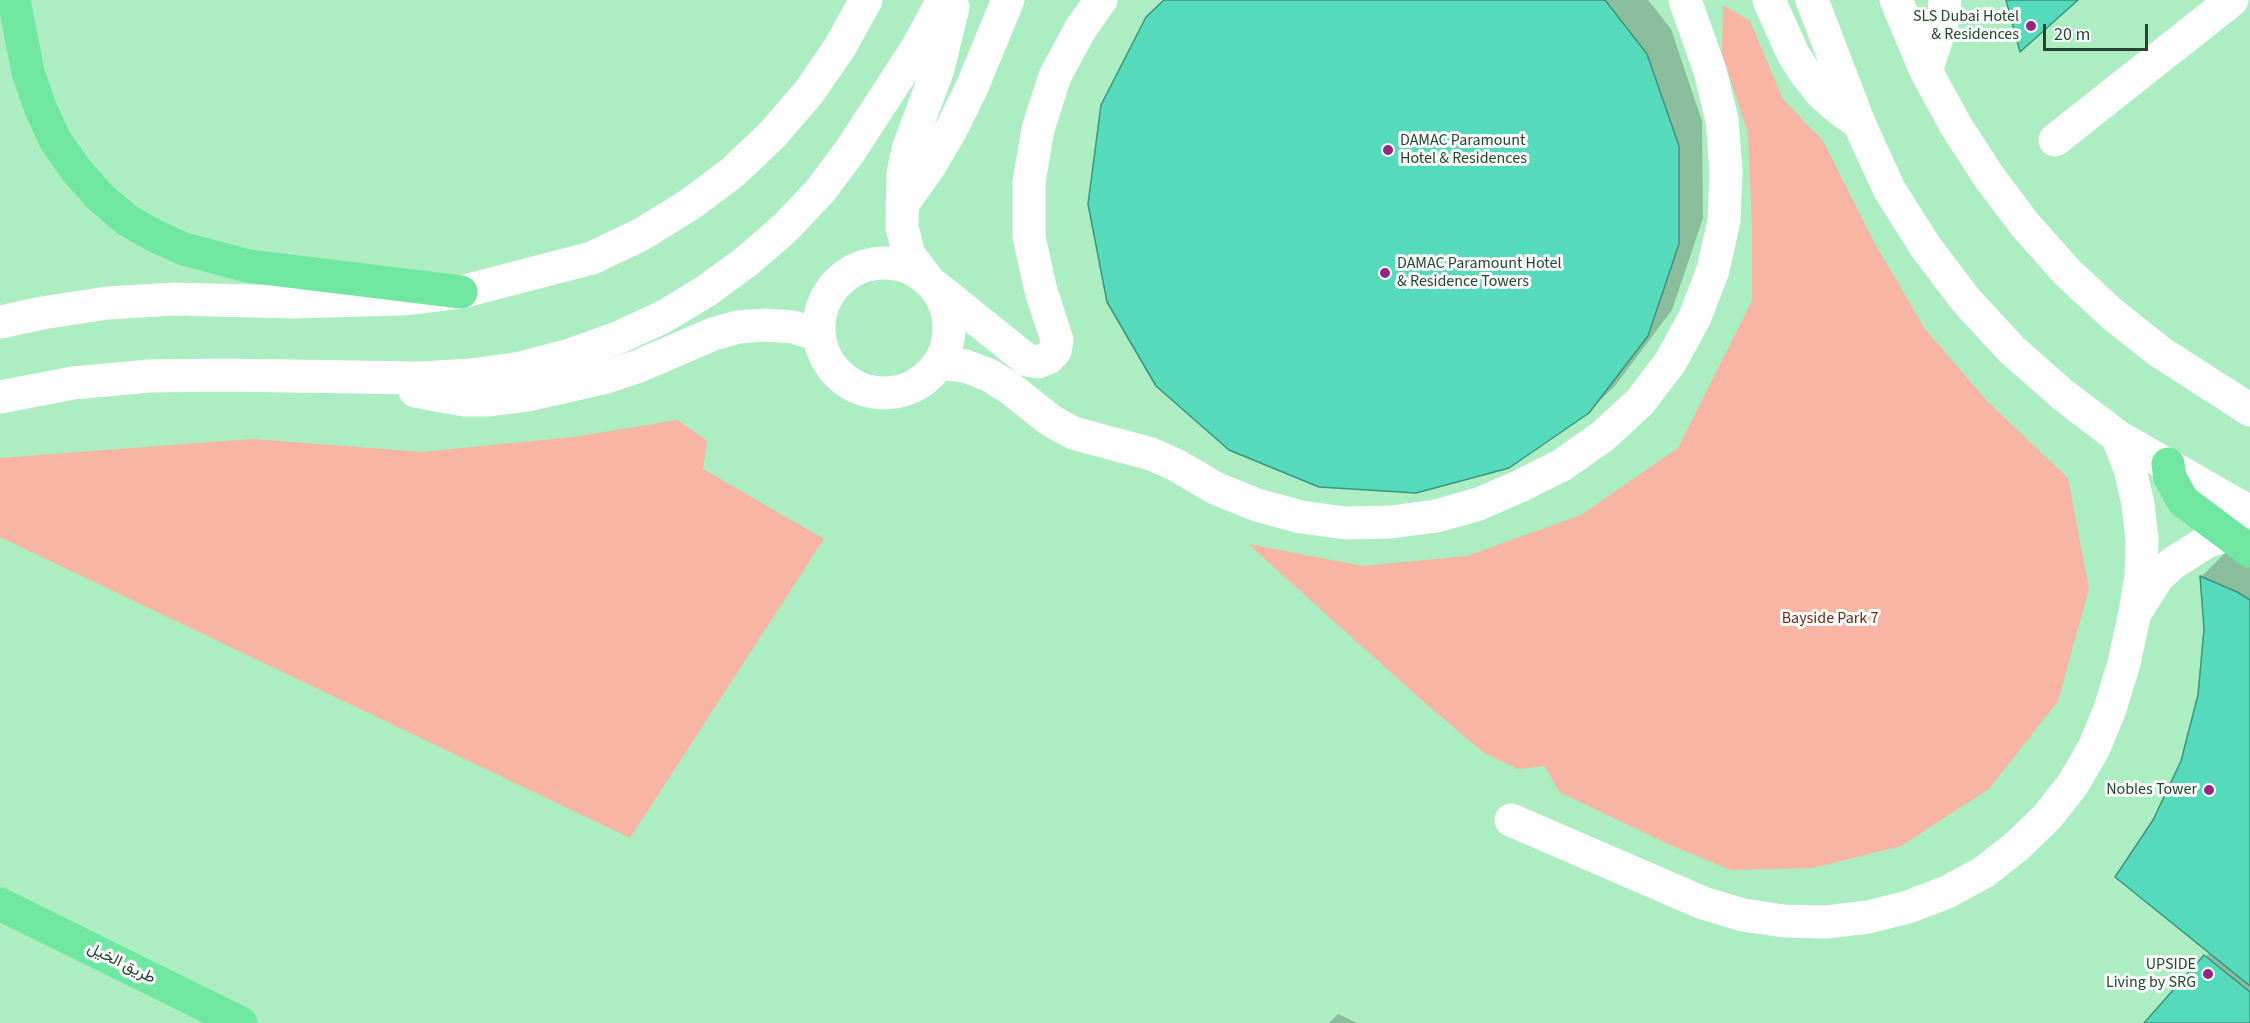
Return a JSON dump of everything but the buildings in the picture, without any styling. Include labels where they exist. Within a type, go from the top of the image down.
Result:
[{"type":"highway","points":[[14,0],[28,72],[40,107],[56,140],[76,170],[127,220],[184,249],[248,266],[461,292]]},
{"type":"highway","points":[[2168,464],[2170,477],[2183,501],[2243,533]]},
{"type":"highway","name":"طريق الخيل","points":[[0,904],[241,1023]]},
{"type":"street","points":[[0,322],[107,303],[174,299],[344,302],[403,299],[461,292],[592,258],[642,234],[689,205],[733,172],[809,92],[840,47],[866,0]]},
{"type":"street","points":[[0,397],[74,384],[149,376],[421,378],[471,375],[541,363],[617,338],[663,317],[706,291],[747,261],[777,235],[820,191],[885,100],[943,0]]},
{"type":"street","points":[[955,0],[938,69],[908,149],[903,173],[902,205],[902,227],[909,255],[930,281],[947,310],[949,324],[946,351],[940,363],[919,384],[892,393],[862,390],[850,384],[829,363],[819,335],[819,321],[825,301],[836,283],[859,267],[886,262],[900,264],[930,281],[1027,360],[1038,362],[1048,358],[1055,351],[1057,340],[1041,291],[1029,237],[1029,182],[1038,129],[1055,76],[1080,28],[1101,0]]},
{"type":"street","points":[[902,205],[929,167],[952,128],[972,87],[1008,0]]},
{"type":"street","points":[[940,363],[965,366],[989,375],[1050,420],[1073,433],[1151,454],[1176,465],[1215,488],[1257,505],[1301,517],[1346,522],[1391,522],[1436,516],[1479,504],[1520,486],[1562,465],[1603,436],[1640,402],[1671,361],[1695,318],[1713,270],[1724,221],[1726,170],[1722,120],[1710,71],[1685,0]]},
{"type":"street","points":[[1769,0],[1793,54],[1806,74],[1833,104],[1859,123]]},
{"type":"street","points":[[1812,0],[1859,123],[1888,189],[1925,246],[1965,299],[2012,349],[2063,394],[2117,436],[2168,464]]},
{"type":"street","points":[[1896,0],[1926,71],[1956,126],[1989,177],[2026,226],[2067,272],[2112,314],[2160,352],[2250,410]]},
{"type":"street","points":[[1926,71],[1944,17],[1945,0]]},
{"type":"street","points":[[2055,140],[2232,0]]},
{"type":"street","points":[[371,377],[432,396],[490,400],[538,393],[603,378],[639,366],[712,334],[738,327],[766,325],[793,327],[819,335]]},
{"type":"street","points":[[1511,820],[1703,903],[1743,915],[1784,921],[1826,922],[1868,917],[1908,907],[1947,892],[1984,872],[2017,846],[2047,817],[2094,748],[2110,709],[2124,663],[2135,612],[2141,576],[2142,540],[2134,486],[2117,436]]},
{"type":"street","points":[[2135,612],[2158,577],[2173,563],[2208,542],[2243,533]]},
{"type":"green space","name":"Bayside Park 7","points":[[1723,5],[1750,21],[1783,99],[1823,141],[1874,242],[1925,329],[1988,402],[2068,478],[2089,589],[2058,701],[1989,789],[1901,846],[1813,868],[1731,870],[1670,845],[1559,792],[1545,766],[1518,769],[1484,753],[1248,544],[1363,566],[1467,556],[1581,515],[1678,448],[1752,301],[1748,133],[1722,54]]},
{"type":"green space","points":[[678,420],[707,441],[703,469],[824,539],[630,838],[0,537],[0,458],[253,439],[422,452],[573,437]]},
{"type":"place","name":"SLS Dubai Hotel & Residences","points":[[2031,26]]},
{"type":"place","name":"DAMAC Paramount Hotel & Residences","points":[[1388,150]]},
{"type":"place","name":"DAMAC Paramount Hotel & Residence Towers","points":[[1385,273]]},
{"type":"place","name":"Nobles Tower","points":[[2209,790]]},
{"type":"place","name":"UPSIDE Living by SRG","points":[[2208,974]]}]
